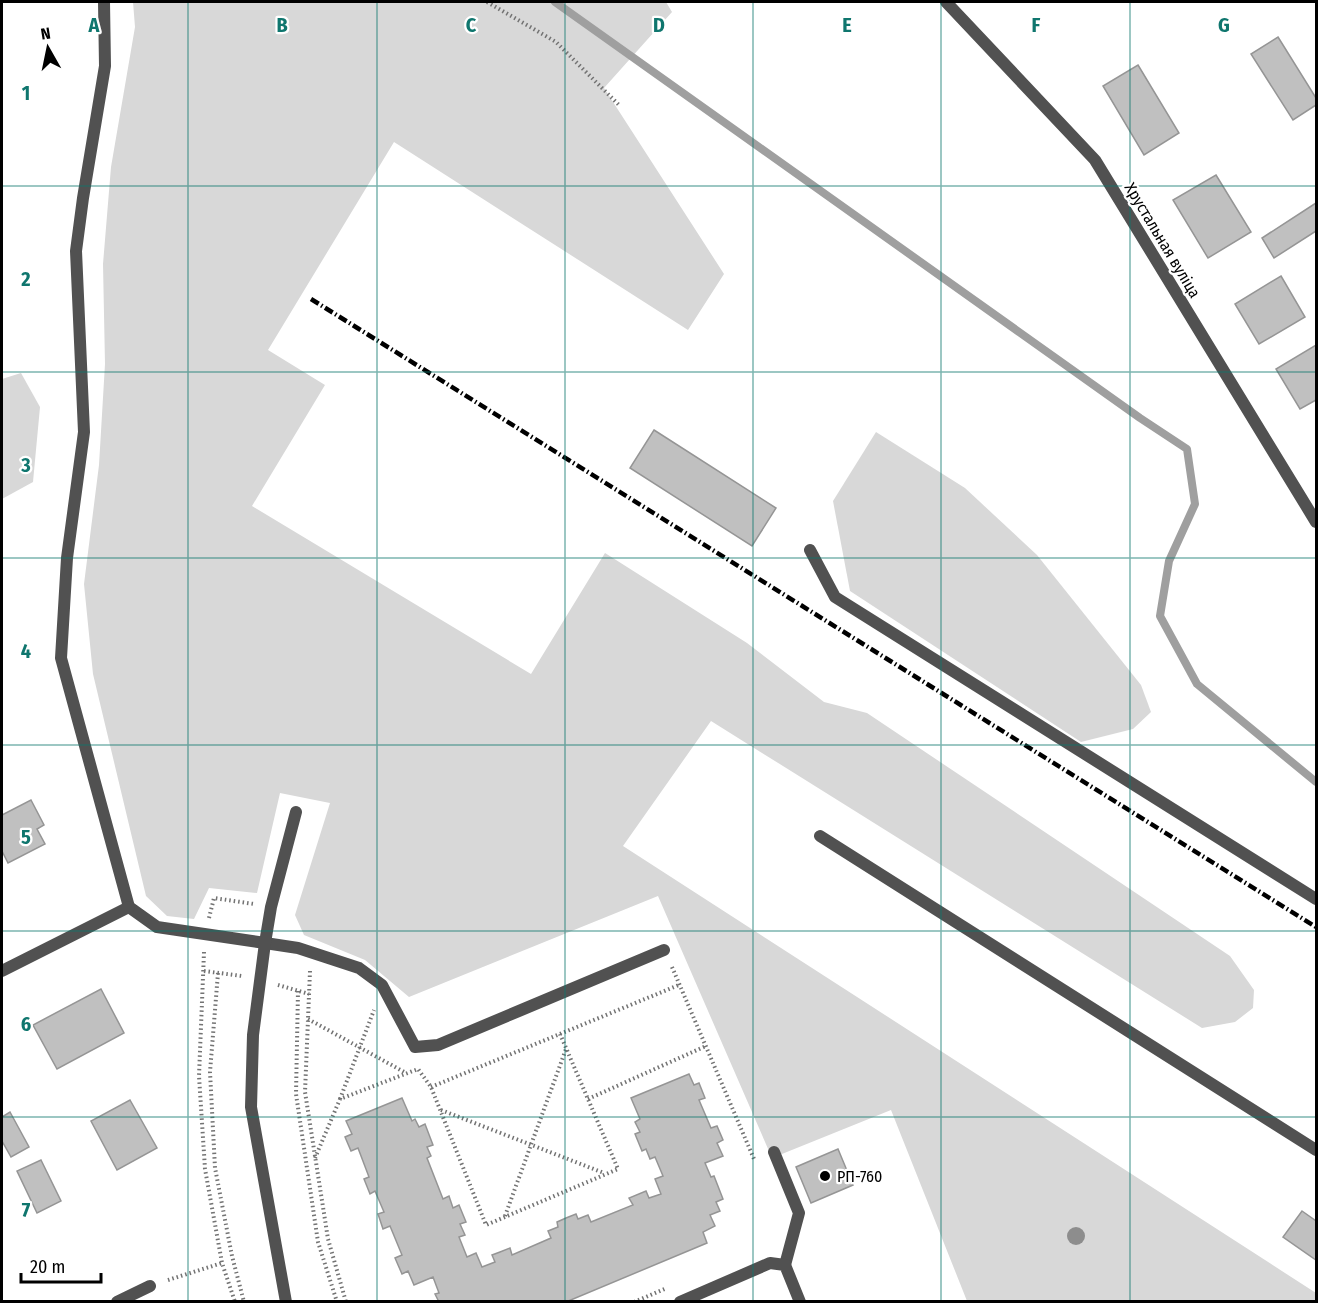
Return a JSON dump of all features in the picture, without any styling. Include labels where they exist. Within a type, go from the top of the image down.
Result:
[{"type":"street","points":[[104,2],[105,66],[76,251],[84,432],[67,558],[61,657],[129,907],[156,927],[298,948],[359,968],[382,985],[415,1047],[438,1045],[664,950]]},
{"type":"street","name":"Хрустальная вуліца","points":[[946,2],[1095,160],[1317,522]]},
{"type":"street","points":[[810,550],[835,597],[1317,899]]},
{"type":"street","points":[[286,1302],[251,1107],[253,1035],[265,943],[271,907],[296,812]]},
{"type":"street","points":[[820,836],[1317,1150]]},
{"type":"street","points":[[2,971],[129,907]]},
{"type":"street","points":[[774,1152],[799,1213],[785,1265],[801,1302]]},
{"type":"street","points":[[680,1302],[770,1263],[785,1265]]},
{"type":"street","points":[[117,1302],[150,1286]]},
{"type":"path","points":[[487,2],[556,42],[619,105]]},
{"type":"path","points":[[235,1302],[222,1263],[204,1169],[200,1076],[205,935],[214,898],[271,907]]},
{"type":"path","points":[[664,950],[757,1166]]},
{"type":"path","points":[[320,972],[310,968],[305,1092],[328,1239],[346,1302]]},
{"type":"path","points":[[218,973],[210,1072],[215,1168],[232,1256],[244,1302]]},
{"type":"path","points":[[430,1087],[679,986]]},
{"type":"path","points":[[298,991],[296,1094],[318,1242],[337,1302]]},
{"type":"path","points":[[315,1158],[376,1005]]},
{"type":"path","points":[[308,1019],[407,1073]]},
{"type":"path","points":[[340,1099],[418,1069],[430,1087],[486,1225],[618,1169],[560,1034]]},
{"type":"path","points":[[588,1099],[706,1046]]},
{"type":"path","points":[[505,1216],[566,1048]]},
{"type":"path","points":[[440,1110],[606,1174]]},
{"type":"path","points":[[150,1286],[222,1263]]},
{"type":"path","points":[[634,1302],[677,1284]]},
{"type":"shaded area","points":[[133,2],[666,2],[672,12],[604,88],[724,274],[688,330],[394,142],[268,350],[325,385],[252,506],[531,674],[605,553],[747,643],[824,702],[867,713],[1230,956],[1254,990],[1253,1008],[1235,1022],[1202,1028],[711,721],[623,846],[1316,1293],[1316,1301],[967,1301],[891,1110],[772,1158],[658,896],[409,997],[365,960],[304,935],[295,915],[330,803],[280,793],[257,893],[209,888],[194,919],[167,916],[146,896],[93,674],[84,584],[99,465],[105,364],[103,264],[111,167],[135,27]]},
{"type":"shaded area","points":[[21,373],[40,407],[33,482],[2,499],[2,379]]},
{"type":"shaded area","points":[[876,432],[965,488],[1037,555],[1141,685],[1151,712],[1133,729],[1081,742],[850,591],[833,501]]},
{"type":"building","points":[[1278,37],[1316,98],[1316,105],[1293,120],[1251,54]]},
{"type":"building","points":[[1138,65],[1179,133],[1144,155],[1103,86]]},
{"type":"building","points":[[1216,175],[1251,232],[1208,258],[1173,200]]},
{"type":"building","points":[[1316,203],[1316,231],[1274,258],[1262,238]]},
{"type":"building","points":[[1281,276],[1305,317],[1259,344],[1235,304]]},
{"type":"building","points":[[1316,345],[1316,400],[1300,409],[1276,369]]},
{"type":"building","points":[[654,430],[776,508],[752,546],[630,468]]},
{"type":"building","points":[[31,800],[44,825],[37,829],[45,844],[8,863],[2,851],[2,815]]},
{"type":"building","points":[[101,989],[124,1033],[57,1069],[33,1025]]},
{"type":"building","points":[[689,1074],[694,1085],[699,1083],[705,1098],[699,1100],[711,1128],[717,1126],[723,1140],[717,1143],[723,1156],[705,1163],[711,1177],[714,1176],[723,1199],[716,1202],[720,1211],[710,1215],[715,1226],[703,1232],[707,1243],[566,1302],[439,1302],[435,1294],[439,1293],[433,1277],[414,1285],[408,1271],[402,1274],[395,1258],[402,1255],[390,1226],[383,1229],[378,1214],[384,1212],[375,1191],[370,1194],[364,1179],[369,1177],[358,1148],[351,1151],[345,1137],[352,1134],[346,1121],[402,1098],[412,1121],[415,1119],[419,1127],[425,1124],[433,1145],[427,1147],[431,1156],[427,1158],[443,1199],[449,1196],[453,1208],[459,1205],[466,1222],[460,1224],[465,1235],[459,1237],[467,1257],[476,1253],[482,1267],[495,1262],[492,1255],[510,1248],[512,1255],[551,1238],[548,1231],[558,1227],[557,1222],[566,1218],[576,1214],[578,1219],[588,1215],[591,1222],[633,1205],[629,1198],[646,1191],[649,1198],[661,1194],[655,1179],[663,1176],[655,1157],[650,1159],[646,1149],[642,1151],[635,1134],[640,1132],[635,1122],[640,1119],[631,1098]]},
{"type":"building","points":[[130,1100],[157,1148],[117,1170],[91,1121]]},
{"type":"building","points":[[10,1112],[29,1147],[11,1157],[2,1141],[2,1117]]},
{"type":"building","name":"РП-760","points":[[838,1149],[853,1185],[811,1203],[796,1167]]},
{"type":"building","points":[[41,1160],[61,1201],[37,1213],[17,1171]]},
{"type":"building","points":[[1302,1211],[1316,1221],[1316,1260],[1283,1237]]},
{"type":"waterway","points":[[555,2],[1140,418],[1187,449],[1195,504],[1169,561],[1160,616],[1197,684],[1316,782]]},
{"type":"railway","points":[[311,299],[1316,927]]},
{"type":"place","name":"РП-760","points":[[825,1176]]}]
